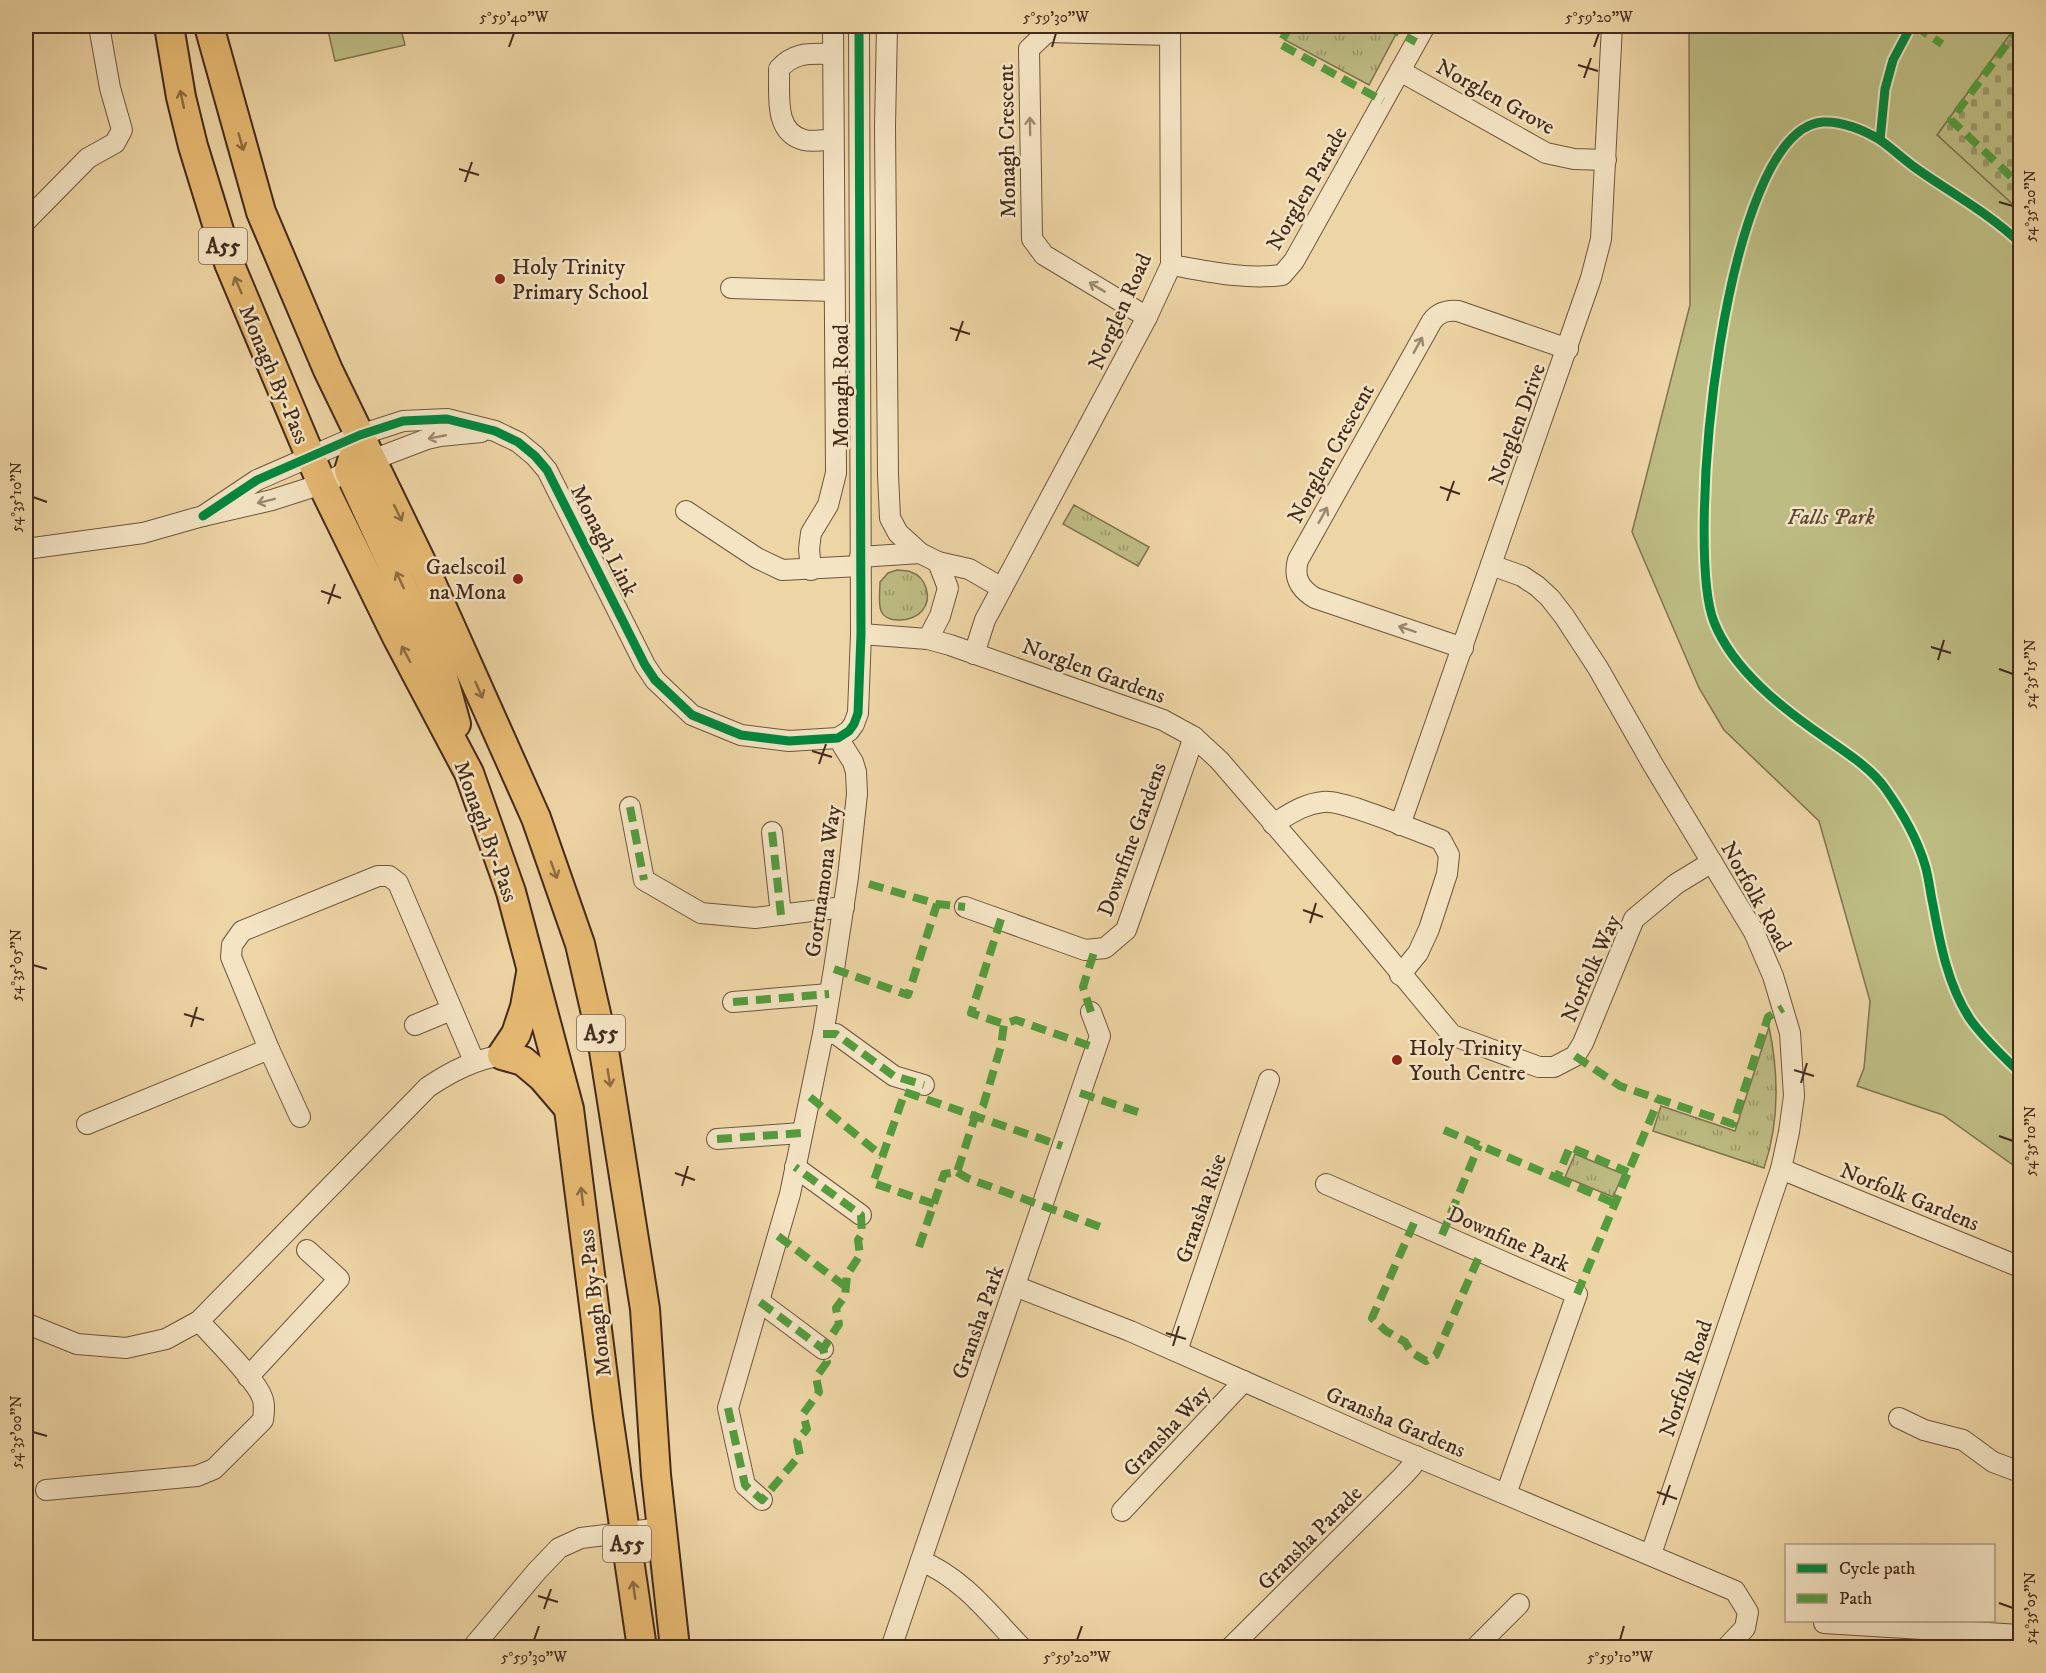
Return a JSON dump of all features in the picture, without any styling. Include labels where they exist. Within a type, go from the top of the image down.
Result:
[{"type":"highway","name":"Monagh By-Pass","points":[[169,26],[193,146],[225,253],[322,484],[397,638],[469,773],[511,892],[569,1109],[608,1416],[642,1647]]},
{"type":"highway","name":"Monagh By-Pass","points":[[208,26],[261,212],[328,370],[350,439],[361,465],[428,576],[536,818],[580,944],[603,1044],[645,1309],[661,1528],[675,1647]]},
{"type":"highway","points":[[322,484],[350,439]]},
{"type":"highway","points":[[361,465],[441,670],[469,773]]},
{"type":"highway","points":[[532,964],[525,1007],[516,1034],[502,1055],[523,1061],[542,1077],[569,1109]]},
{"type":"street","points":[[26,221],[88,158],[115,143],[122,130],[110,88],[99,26]]},
{"type":"street","name":"Monagh Road","points":[[811,570],[809,549],[811,533],[828,505],[836,473],[833,26]]},
{"type":"street","name":"Monagh Road","points":[[838,738],[849,731],[858,712],[861,634],[860,26]]},
{"type":"street","name":"Monagh Road","points":[[887,26],[885,126],[890,519],[898,533],[920,553]]},
{"type":"street","name":"Norglen Parade","points":[[1171,265],[1237,275],[1265,277],[1281,275],[1294,261],[1425,26]]},
{"type":"street","name":"Norglen Drive","points":[[1400,825],[1591,278],[1601,239],[1612,26]]},
{"type":"street","name":"Norglen Road","points":[[974,654],[986,620],[1002,588],[1147,317],[1171,265],[1170,30]]},
{"type":"street","name":"Monagh Crescent","points":[[1147,317],[1044,255],[1032,239],[1029,49],[1047,32],[1170,30]]},
{"type":"street","points":[[833,54],[807,54],[788,59],[779,69],[781,120],[789,134],[806,140],[833,139]]},
{"type":"street","name":"Norglen Grove","points":[[1401,71],[1546,153],[1574,159],[1606,160]]},
{"type":"street","name":"Monagh Road","points":[[731,288],[834,291]]},
{"type":"street","name":"Norglen Crescent","points":[[1462,648],[1315,598],[1299,585],[1296,569],[1298,560],[1436,315],[1458,310],[1568,349]]},
{"type":"street","name":"Monagh Link","points":[[202,516],[257,480],[310,455],[403,421],[447,419],[495,431],[518,442],[547,470],[645,665],[655,680],[692,715],[741,735],[789,741],[838,738]]},
{"type":"street","points":[[26,549],[143,533],[202,516],[272,500],[322,484],[361,465],[440,436],[495,431]]},
{"type":"street","points":[[686,511],[757,558],[782,570],[811,570],[920,553],[938,562],[969,569],[1002,588]]},
{"type":"street","points":[[928,639],[940,616],[948,588],[938,562]]},
{"type":"street","name":"Norfolk Road","points":[[1491,565],[1522,576],[1538,586],[1564,616],[1598,668],[1652,763],[1754,932],[1773,976],[1790,1033],[1794,1096],[1781,1169],[1651,1554]]},
{"type":"street","name":"Norglen Gardens","points":[[861,634],[928,639],[1163,720],[1194,737],[1219,760],[1452,1035],[1539,1067],[1554,1067],[1575,1056]]},
{"type":"street","name":"Downfine Gardens","points":[[965,907],[1085,950],[1105,948],[1126,930],[1194,737]]},
{"type":"street","name":"Gortnamona Way","points":[[762,1500],[745,1485],[728,1408],[790,1194],[823,1034],[844,907],[857,783],[853,762],[838,738]]},
{"type":"street","points":[[1273,824],[1301,806],[1326,801],[1441,840],[1449,855],[1447,874],[1429,929],[1418,953],[1400,975]]},
{"type":"street","points":[[630,807],[644,880],[701,913],[755,918],[844,907]]},
{"type":"street","points":[[772,832],[781,915]]},
{"type":"street","name":"Norfolk Way","points":[[1575,1056],[1583,1043],[1634,920],[1676,884],[1712,862]]},
{"type":"street","points":[[300,1117],[231,957],[232,945],[242,931],[378,876],[388,876],[398,883],[474,1061]]},
{"type":"street","points":[[733,1002],[829,994]]},
{"type":"street","points":[[415,1024],[452,1010]]},
{"type":"street","name":"Gransha Park","points":[[891,1647],[1100,1036],[1091,1012]]},
{"type":"street","points":[[823,1034],[836,1034],[894,1076],[924,1085]]},
{"type":"street","points":[[87,1124],[269,1049]]},
{"type":"street","points":[[30,1325],[78,1344],[126,1348],[166,1340],[199,1321],[428,1087],[452,1071],[474,1061],[502,1055]]},
{"type":"street","name":"Gransha Rise","points":[[1177,1351],[1269,1080]]},
{"type":"street","points":[[717,1139],[802,1133]]},
{"type":"street","points":[[795,1167],[861,1215]]},
{"type":"street","name":"Norfolk Gardens","points":[[1781,1169],[2020,1267]]},
{"type":"street","name":"Downfine Park","points":[[1326,1184],[1577,1294],[1506,1494]]},
{"type":"street","points":[[248,1377],[339,1279],[307,1250]]},
{"type":"street","name":"Gransha Gardens","points":[[1015,1286],[1130,1331],[1416,1456],[1735,1591],[1748,1612],[1745,1628],[1726,1647]]},
{"type":"street","points":[[760,1302],[823,1348]]},
{"type":"street","points":[[46,1490],[197,1476],[214,1469],[263,1420],[262,1396],[199,1321]]},
{"type":"street","name":"Gransha Way","points":[[1122,1511],[1244,1381]]},
{"type":"street","points":[[1899,1418],[1924,1430],[1963,1440],[1993,1462],[2020,1472]]},
{"type":"street","name":"Gransha Parade","points":[[1230,1647],[1402,1477],[1412,1466],[1416,1456]]},
{"type":"street","points":[[475,1646],[537,1570],[559,1548],[581,1538],[661,1528]]},
{"type":"street","points":[[921,1561],[939,1568],[956,1580],[1022,1647]]},
{"type":"street","points":[[1475,1647],[1519,1604]]},
{"type":"street","points":[[1824,1623],[1909,1638],[2020,1635]]},
{"type":"green space","points":[[327,26],[400,26],[405,45],[335,61]]},
{"type":"green space","points":[[1293,26],[1381,26],[1396,34],[1369,85],[1285,40]]},
{"type":"green space","name":"Falls Park","points":[[1689,26],[2016,26],[1937,135],[2020,211],[2020,1170],[1943,1115],[1857,1086],[1864,1068],[1870,1001],[1819,821],[1724,730],[1699,688],[1632,532],[1690,305]]},
{"type":"green space","points":[[2016,26],[2020,26],[2020,211],[1937,135]]},
{"type":"green space","points":[[1074,505],[1149,547],[1138,566],[1063,524]]},
{"type":"green space","points":[[897,570],[909,571],[921,578],[927,594],[922,611],[913,617],[901,620],[894,620],[884,615],[880,604],[880,582],[888,573]]},
{"type":"green space","points":[[1769,1027],[1775,1063],[1776,1098],[1773,1133],[1764,1168],[1653,1131],[1661,1106],[1735,1131]]},
{"type":"green space","points":[[1575,1154],[1623,1174],[1613,1197],[1565,1177]]},
{"type":"marked path","points":[[1290,26],[1280,44],[1383,101]]},
{"type":"marked path","points":[[1386,26],[1416,42]]},
{"type":"marked path","points":[[1915,26],[1942,44]]},
{"type":"marked path","points":[[2020,26],[1951,120],[2020,185]]},
{"type":"marked path","points":[[630,807],[644,880]]},
{"type":"marked path","points":[[772,832],[781,915]]},
{"type":"marked path","points":[[869,884],[937,904],[965,907]]},
{"type":"marked path","points":[[834,969],[908,995],[937,904]]},
{"type":"marked path","points":[[1001,919],[971,1013],[1004,1024]]},
{"type":"marked path","points":[[1091,1012],[1083,987],[1095,949]]},
{"type":"marked path","points":[[733,1002],[829,994]]},
{"type":"marked path","points":[[1575,1056],[1620,1086],[1733,1124],[1768,1017],[1783,1008]]},
{"type":"marked path","points":[[919,1247],[944,1174],[957,1172],[975,1117],[983,1106],[1001,1046],[1004,1024],[1016,1020],[1096,1048]]},
{"type":"marked path","points":[[823,1034],[836,1034],[894,1076],[924,1085]]},
{"type":"marked path","points":[[934,1204],[873,1183],[905,1092],[1062,1146]]},
{"type":"marked path","points":[[1080,1093],[1144,1114]]},
{"type":"marked path","points":[[810,1097],[882,1156]]},
{"type":"marked path","points":[[1577,1294],[1659,1099]]},
{"type":"marked path","points":[[1444,1130],[1557,1178],[1570,1147],[1628,1172]]},
{"type":"marked path","points":[[717,1139],[802,1133]]},
{"type":"marked path","points":[[1442,1235],[1479,1145]]},
{"type":"marked path","points":[[728,1408],[745,1485],[762,1500],[800,1455],[797,1441],[807,1429],[803,1414],[819,1392],[816,1377],[827,1362],[823,1349],[839,1324],[836,1308],[845,1296],[847,1275],[860,1255],[858,1240],[862,1234],[861,1215],[795,1167]]},
{"type":"marked path","points":[[957,1172],[967,1178],[1106,1229]]},
{"type":"marked path","points":[[1557,1178],[1614,1203]]},
{"type":"marked path","points":[[1414,1223],[1372,1318],[1386,1331],[1405,1342],[1411,1352],[1426,1361],[1436,1355],[1481,1252]]},
{"type":"marked path","points":[[778,1236],[846,1287]]},
{"type":"marked path","points":[[760,1302],[823,1349]]},
{"type":"cycle path","points":[[203,516],[257,480],[360,435],[403,421],[447,419],[495,431],[518,442],[547,470],[645,665],[655,680],[692,715],[741,735],[789,741],[838,738],[849,731],[858,713],[861,634],[859,26]]},
{"type":"cycle path","points":[[1880,140],[1885,89],[1893,60],[1911,26]]},
{"type":"cycle path","points":[[2020,243],[1996,223],[1917,169],[1880,140],[1860,130],[1838,123],[1823,122],[1788,142],[1760,192],[1737,263],[1720,346],[1709,432],[1704,513],[1706,579],[1714,622],[1723,640],[1733,656],[1761,687],[1792,714],[1865,767],[1879,780],[1891,797],[1922,855],[1942,949],[1950,978],[1962,1006],[1975,1026],[2020,1073]]},
{"type":"place","name":"Holy Trinity Primary School","points":[[500,279]]},
{"type":"place","name":"Gaelscoil na Mona","points":[[518,579]]},
{"type":"place","name":"Holy Trinity Youth Centre","points":[[1397,1060]]}]
